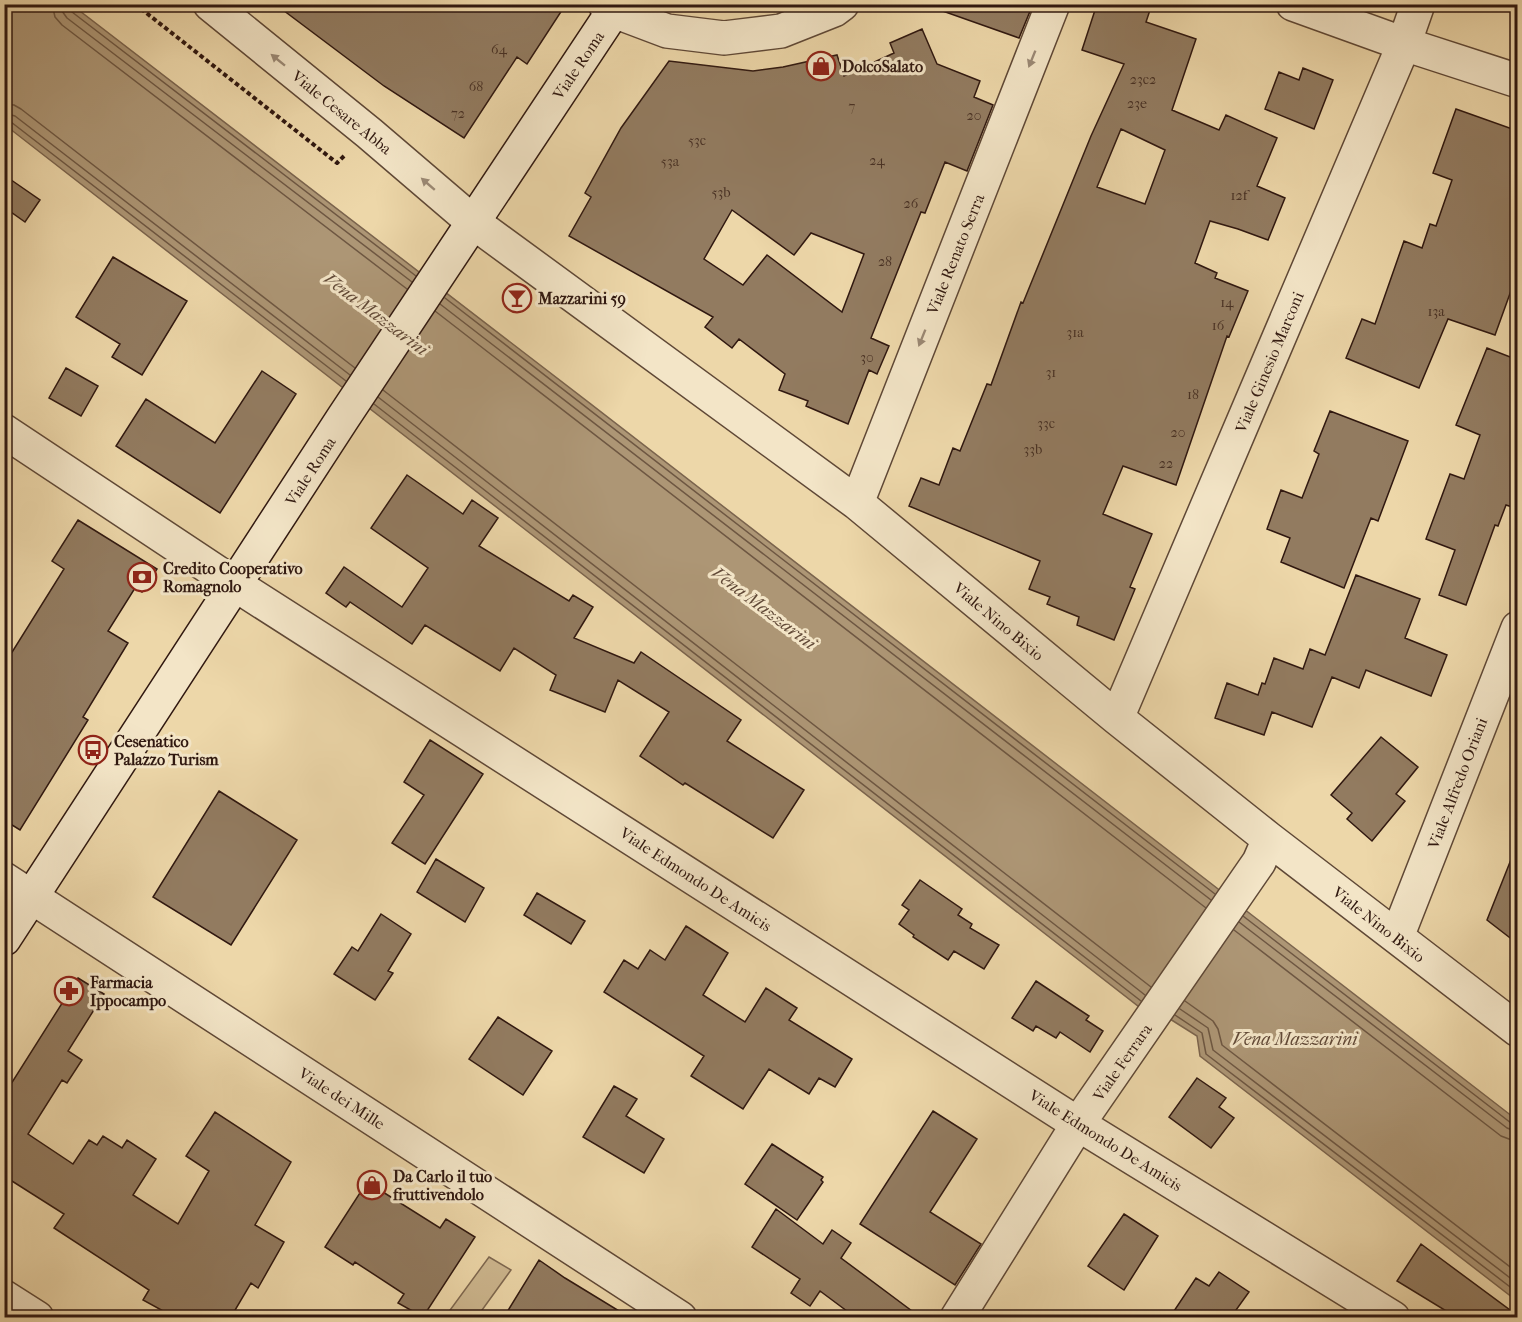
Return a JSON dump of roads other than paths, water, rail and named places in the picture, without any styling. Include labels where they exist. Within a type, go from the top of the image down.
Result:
[{"type":"street","name":"Viale Cesare Abba","points":[[210,4],[369,133],[464,234]]},
{"type":"street","points":[[613,7],[668,31],[724,38],[781,31],[834,10],[842,4]]},
{"type":"street","name":"Viale Renato Serra","points":[[857,503],[1053,4]]},
{"type":"street","points":[[1293,4],[1404,44],[1518,81]]},
{"type":"street","name":"Viale Ginesio Marconi","points":[[1117,718],[1404,44],[1418,4]]},
{"type":"street","name":"Viale Roma","points":[[4,939],[613,7]]},
{"type":"street","name":"Viale Nino Bixio","points":[[464,234],[857,503],[1117,718],[1264,850],[1397,937],[1518,1030]]},
{"type":"street","name":"Viale Edmondo De Amicis","points":[[4,432],[236,585],[1078,1124],[1393,1317]]},
{"type":"street","name":"Viale Alfredo Oriani","points":[[1397,937],[1518,628]]},
{"type":"street","name":"Viale Ferrara","points":[[957,1317],[1078,1124],[1151,1021],[1264,850]]},
{"type":"street","name":"Viale dei Mille","points":[[4,879],[680,1317]]},
{"type":"street","points":[[4,1297],[37,1317]]},
{"type":"water","name":"Vena Mazzarini","points":[[4,5],[72,5],[1517,1120],[1517,1301],[1200,1056],[1197,1036],[1170,1019],[1138,1006],[5,125]]},
{"type":"place","name":"DolcoSalato","points":[[821,66]]},
{"type":"place","name":"Mazzarini 59","points":[[517,298]]},
{"type":"place","name":"Credito Cooperativo Romagnolo","points":[[142,577]]},
{"type":"place","name":"Cesenatico Palazzo Turism","points":[[93,750]]},
{"type":"place","name":"Farmacia Ippocampo","points":[[69,991]]},
{"type":"place","name":"Da Carlo il tuo fruttivendolo","points":[[372,1185]]}]
